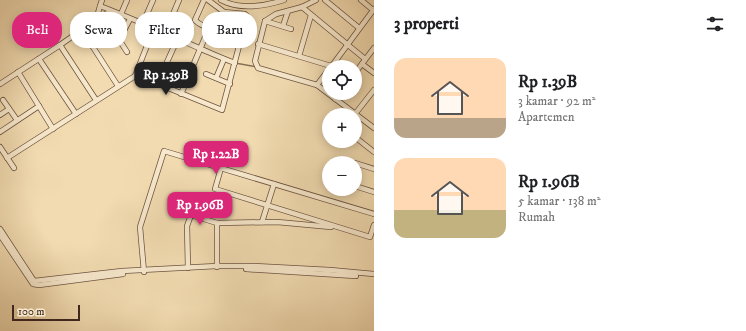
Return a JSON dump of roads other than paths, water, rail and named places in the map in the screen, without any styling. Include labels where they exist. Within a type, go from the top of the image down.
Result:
[{"type":"street","points":[[98,12],[102,0]]},
{"type":"street","points":[[122,12],[127,0]]},
{"type":"street","points":[[148,12],[153,0]]},
{"type":"street","points":[[174,12],[179,0]]},
{"type":"street","points":[[202,25],[195,20],[204,0]]},
{"type":"street","points":[[208,0],[224,12]]},
{"type":"street","points":[[221,0],[229,4],[254,6],[284,0]]},
{"type":"street","points":[[316,0],[302,8],[276,14],[265,21],[258,44],[255,61],[258,68],[317,85],[322,89]]},
{"type":"street","points":[[325,0],[359,28]]},
{"type":"street","points":[[336,60],[374,10],[361,0]]},
{"type":"street","points":[[100,6],[115,12]]},
{"type":"street","points":[[302,8],[347,45],[374,73]]},
{"type":"street","points":[[283,26],[288,11]]},
{"type":"street","points":[[299,56],[311,15]]},
{"type":"street","points":[[127,17],[135,21]]},
{"type":"street","points":[[127,25],[130,19]]},
{"type":"street","points":[[265,21],[291,29]]},
{"type":"street","points":[[258,44],[299,56],[322,65]]},
{"type":"street","points":[[194,46],[236,63]]},
{"type":"street","points":[[0,84],[56,48]]},
{"type":"street","points":[[62,48],[96,100]]},
{"type":"street","points":[[94,48],[118,86]]},
{"type":"street","points":[[124,48],[127,52]]},
{"type":"street","points":[[7,158],[135,76],[146,48]]},
{"type":"street","points":[[157,84],[173,48]]},
{"type":"street","points":[[182,94],[201,48]]},
{"type":"street","points":[[135,76],[139,76],[222,110],[240,48]]},
{"type":"street","points":[[363,61],[372,55],[374,48]]},
{"type":"street","points":[[39,59],[76,114]]},
{"type":"street","points":[[216,78],[224,59]]},
{"type":"street","points":[[18,72],[54,129]]},
{"type":"street","points":[[206,74],[230,84]]},
{"type":"street","points":[[317,85],[322,78]]},
{"type":"street","points":[[360,108],[374,90]]},
{"type":"street","points":[[4,100],[17,120]]},
{"type":"street","points":[[336,100],[347,108]]},
{"type":"street","points":[[0,132],[40,106]]},
{"type":"street","points":[[0,115],[9,109]]},
{"type":"street","points":[[362,119],[374,128]]},
{"type":"street","points":[[362,143],[374,152]]},
{"type":"street","points":[[0,147],[14,168]]},
{"type":"street","points":[[144,271],[140,227],[164,151],[374,214]]},
{"type":"street","points":[[362,165],[374,169]]},
{"type":"street","points":[[221,168],[215,189],[370,237],[374,225]]},
{"type":"street","points":[[262,222],[274,184]]},
{"type":"street","points":[[362,188],[374,192]]},
{"type":"street","points":[[188,268],[187,226],[191,215],[216,223],[276,222],[340,227]]},
{"type":"street","points":[[216,223],[217,267]]},
{"type":"street","points":[[0,229],[33,283]]},
{"type":"street","points":[[0,235],[33,283]]},
{"type":"street","points":[[33,283],[144,271],[254,266],[374,274]]},
{"type":"street","points":[[217,267],[374,278]]},
{"type":"waterway","points":[[235,63],[257,67]]}]
